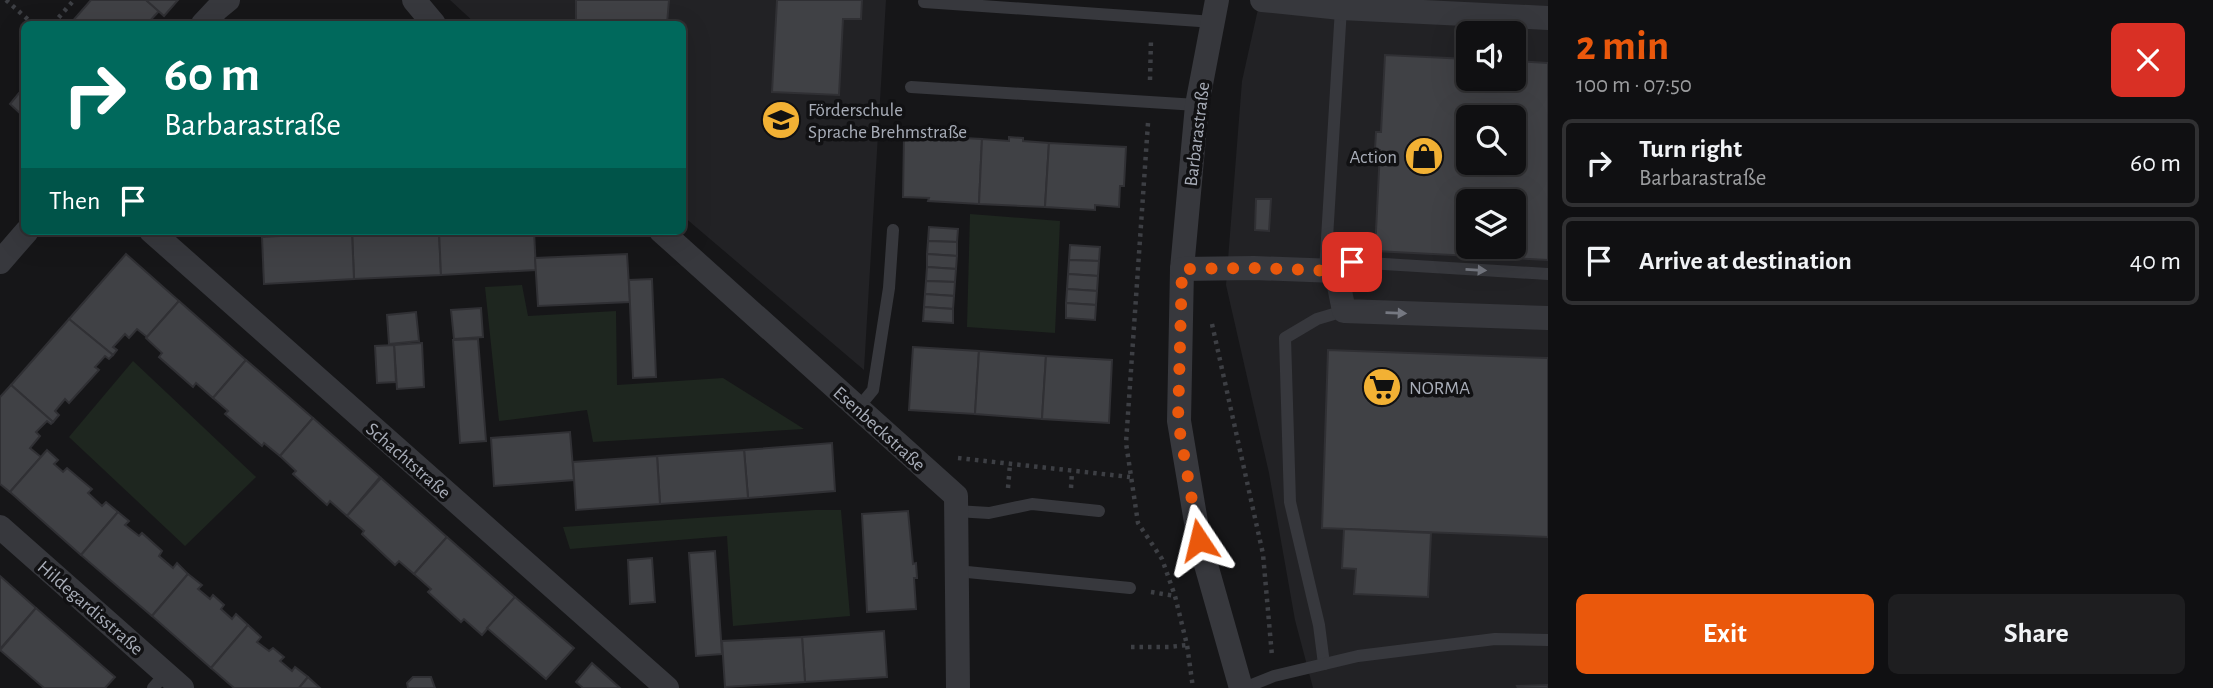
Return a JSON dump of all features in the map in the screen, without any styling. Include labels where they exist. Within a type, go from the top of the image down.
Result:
[{"type":"street","points":[[206,21],[228,0]]},
{"type":"street","points":[[414,0],[432,21]]},
{"type":"street","points":[[1262,0],[1341,8],[1548,18]]},
{"type":"street","name":"Barbarastraße","points":[[1216,11],[1197,105],[1182,269],[1178,421],[1199,540],[1243,688]]},
{"type":"street","points":[[0,262],[24,235]]},
{"type":"street","name":"Schachtstraße","points":[[156,235],[667,688]]},
{"type":"street","name":"Esenbeckstraße","points":[[665,235],[956,496],[958,688]]},
{"type":"street","points":[[1182,269],[1331,271],[1344,311],[1548,318]]},
{"type":"street","name":"Hildegardisstraße","points":[[0,527],[167,683]]},
{"type":"lane","points":[[924,2],[1152,17],[1216,11]]},
{"type":"lane","points":[[1341,8],[1331,271],[1352,262],[1548,274]]},
{"type":"lane","points":[[911,87],[1197,105]]},
{"type":"lane","points":[[858,408],[873,390],[889,288],[893,230]]},
{"type":"lane","points":[[1324,664],[1319,625],[1290,502],[1285,338],[1317,319],[1344,311]]},
{"type":"lane","points":[[956,511],[989,513],[1032,505],[1099,511]]},
{"type":"lane","points":[[957,571],[1130,588]]},
{"type":"lane","points":[[1243,688],[1274,676],[1358,656],[1496,639],[1548,640]]},
{"type":"path","points":[[6,0],[30,21]]},
{"type":"path","points":[[56,21],[74,0]]},
{"type":"path","points":[[1152,17],[1149,103],[1126,443],[1138,523],[1162,559],[1175,596],[1187,645],[1192,688]]},
{"type":"path","points":[[1210,315],[1264,554],[1274,676]]},
{"type":"path","points":[[936,478],[952,457],[1130,477]]},
{"type":"path","points":[[1131,647],[1187,645]]},
{"type":"shaded area","name":"Förderschule Sprache Brehmstraße","points":[[450,0],[886,0],[864,370],[686,219],[686,21],[473,21]]},
{"type":"shaded area","points":[[1260,0],[1548,0],[1548,688],[1313,688],[1295,620],[1269,473],[1226,285],[1242,81]]},
{"type":"shaded area","points":[[970,214],[1060,221],[1055,333],[967,327]]},
{"type":"shaded area","points":[[522,285],[528,316],[616,311],[617,385],[723,378],[804,429],[593,442],[587,410],[499,421],[485,287]]},
{"type":"shaded area","points":[[133,361],[256,477],[185,546],[69,437]]},
{"type":"shaded area","points":[[841,510],[850,616],[733,626],[727,536],[570,549],[563,527]]},
{"type":"building","points":[[91,0],[146,0],[159,11],[150,21],[73,21]]},
{"type":"building","points":[[146,0],[178,0],[164,16]]},
{"type":"building","points":[[576,0],[669,0],[667,21],[576,21]]},
{"type":"building","points":[[777,0],[862,0],[861,19],[843,19],[839,95],[772,92]]},
{"type":"building","name":"Action","points":[[1385,55],[1456,58],[1456,91],[1526,91],[1526,62],[1548,63],[1548,260],[1526,259],[1526,189],[1456,189],[1456,255],[1375,251],[1380,150],[1375,149],[1376,132],[1381,132]]},
{"type":"building","points":[[21,91],[21,114],[10,104]]},
{"type":"building","points":[[904,135],[982,139],[979,204],[903,197]]},
{"type":"building","points":[[1009,137],[1049,143],[1045,207],[979,204],[982,139],[1009,141]]},
{"type":"building","points":[[1049,143],[1126,147],[1124,186],[1120,186],[1119,207],[1095,205],[1095,210],[1045,207]]},
{"type":"building","points":[[1256,199],[1271,199],[1269,231],[1255,230]]},
{"type":"building","points":[[929,227],[958,229],[957,242],[928,241]]},
{"type":"building","points":[[352,235],[439,235],[441,275],[354,279]]},
{"type":"building","points":[[352,235],[354,279],[264,284],[262,237]]},
{"type":"building","points":[[439,235],[534,235],[536,270],[441,275]]},
{"type":"building","points":[[928,241],[957,242],[957,256],[927,254]]},
{"type":"building","points":[[1070,245],[1100,247],[1099,261],[1069,260]]},
{"type":"building","points":[[126,254],[179,301],[147,337],[137,329],[129,338],[125,334],[113,347],[117,350],[113,355],[69,319]]},
{"type":"building","points":[[627,254],[630,302],[538,306],[535,258]]},
{"type":"building","points":[[927,254],[957,256],[956,269],[927,267]]},
{"type":"building","points":[[1069,260],[1099,261],[1098,276],[1068,274]]},
{"type":"building","points":[[927,267],[956,269],[955,282],[926,281]]},
{"type":"building","points":[[1068,274],[1098,276],[1097,291],[1067,289]]},
{"type":"building","points":[[652,279],[656,377],[633,378],[629,280]]},
{"type":"building","points":[[926,281],[955,282],[954,296],[925,294]]},
{"type":"building","points":[[1067,289],[1097,291],[1096,305],[1066,303]]},
{"type":"building","points":[[925,294],[954,296],[953,309],[924,307]]},
{"type":"building","points":[[179,301],[246,360],[213,398],[196,383],[193,387],[159,357],[162,353],[146,338]]},
{"type":"building","points":[[1066,303],[1096,305],[1095,320],[1066,318]]},
{"type":"building","points":[[924,307],[953,309],[953,323],[923,321]]},
{"type":"building","points":[[481,308],[483,337],[454,339],[451,310]]},
{"type":"building","points":[[416,312],[419,341],[389,344],[387,315]]},
{"type":"building","points":[[69,319],[113,355],[109,359],[105,356],[95,367],[99,370],[69,403],[65,399],[55,411],[59,415],[53,422],[11,385]]},
{"type":"building","points":[[478,339],[486,441],[460,443],[453,340]]},
{"type":"building","points":[[422,343],[424,387],[397,389],[394,345]]},
{"type":"building","points":[[394,345],[396,382],[377,383],[375,346]]},
{"type":"building","points":[[913,347],[979,351],[975,414],[909,410]]},
{"type":"building","points":[[1328,350],[1548,358],[1548,537],[1322,528]]},
{"type":"building","points":[[979,351],[1046,356],[1042,419],[975,414]]},
{"type":"building","points":[[1046,356],[1112,360],[1109,423],[1042,419]]},
{"type":"building","points":[[246,360],[313,418],[280,456],[264,443],[262,446],[225,414],[228,411],[213,398]]},
{"type":"building","points":[[11,385],[53,422],[51,424],[47,421],[36,432],[40,436],[30,448],[41,457],[10,492],[0,484],[0,397]]},
{"type":"building","points":[[313,418],[380,477],[347,516],[330,501],[327,505],[293,474],[296,471],[280,456]]},
{"type":"building","points":[[570,432],[574,480],[494,486],[491,438]]},
{"type":"building","points":[[832,443],[835,491],[748,498],[744,450]]},
{"type":"building","points":[[47,450],[58,460],[54,464],[63,472],[67,468],[92,489],[88,493],[102,506],[106,502],[118,512],[81,555],[10,492]]},
{"type":"building","points":[[744,450],[748,498],[660,504],[657,456]]},
{"type":"building","points":[[657,456],[660,504],[576,510],[573,462]]},
{"type":"building","points":[[381,478],[447,537],[414,574],[399,561],[395,565],[347,516]]},
{"type":"building","points":[[908,511],[913,564],[916,563],[916,609],[867,612],[862,514]]},
{"type":"building","points":[[118,512],[129,521],[125,525],[139,536],[142,533],[162,551],[159,556],[173,568],[177,563],[188,574],[152,616],[81,555]]},
{"type":"building","points":[[1344,529],[1431,533],[1428,597],[1354,594],[1356,569],[1342,568]]},
{"type":"building","points":[[447,537],[515,597],[482,635],[464,619],[461,622],[428,592],[431,589],[414,574]]},
{"type":"building","points":[[715,551],[722,654],[696,656],[689,553]]},
{"type":"building","points":[[652,558],[655,602],[630,604],[628,560]]},
{"type":"building","points":[[188,574],[202,585],[198,589],[210,599],[213,595],[224,605],[221,609],[232,619],[236,614],[248,625],[211,668],[152,616]]},
{"type":"building","points":[[0,576],[36,608],[0,649]]},
{"type":"building","points":[[515,597],[574,648],[546,679],[487,628]]},
{"type":"building","points":[[36,608],[115,677],[105,688],[44,688],[0,650]]},
{"type":"building","points":[[248,625],[261,637],[257,642],[269,651],[273,648],[284,657],[280,661],[292,671],[295,667],[308,677],[299,688],[234,688],[211,668]]},
{"type":"building","points":[[884,631],[887,677],[805,682],[802,637]]},
{"type":"building","points":[[802,637],[805,682],[725,687],[722,641]]},
{"type":"building","points":[[592,663],[620,688],[583,688],[576,682]]},
{"type":"building","points":[[308,677],[320,688],[299,688]]},
{"type":"building","points":[[413,677],[431,677],[435,688],[408,688],[407,683]]},
{"type":"building","points":[[1548,685],[1548,688],[1517,686]]},
{"type":"place","name":"Förderschule Sprache Brehmstraße","points":[[781,120]]},
{"type":"place","name":"Action","points":[[1424,156]]},
{"type":"place","name":"NORMA","points":[[1382,387]]},
{"type":"route","points":[[1199,540],[1178,421],[1182,269],[1336,271],[1352,262]]}]
